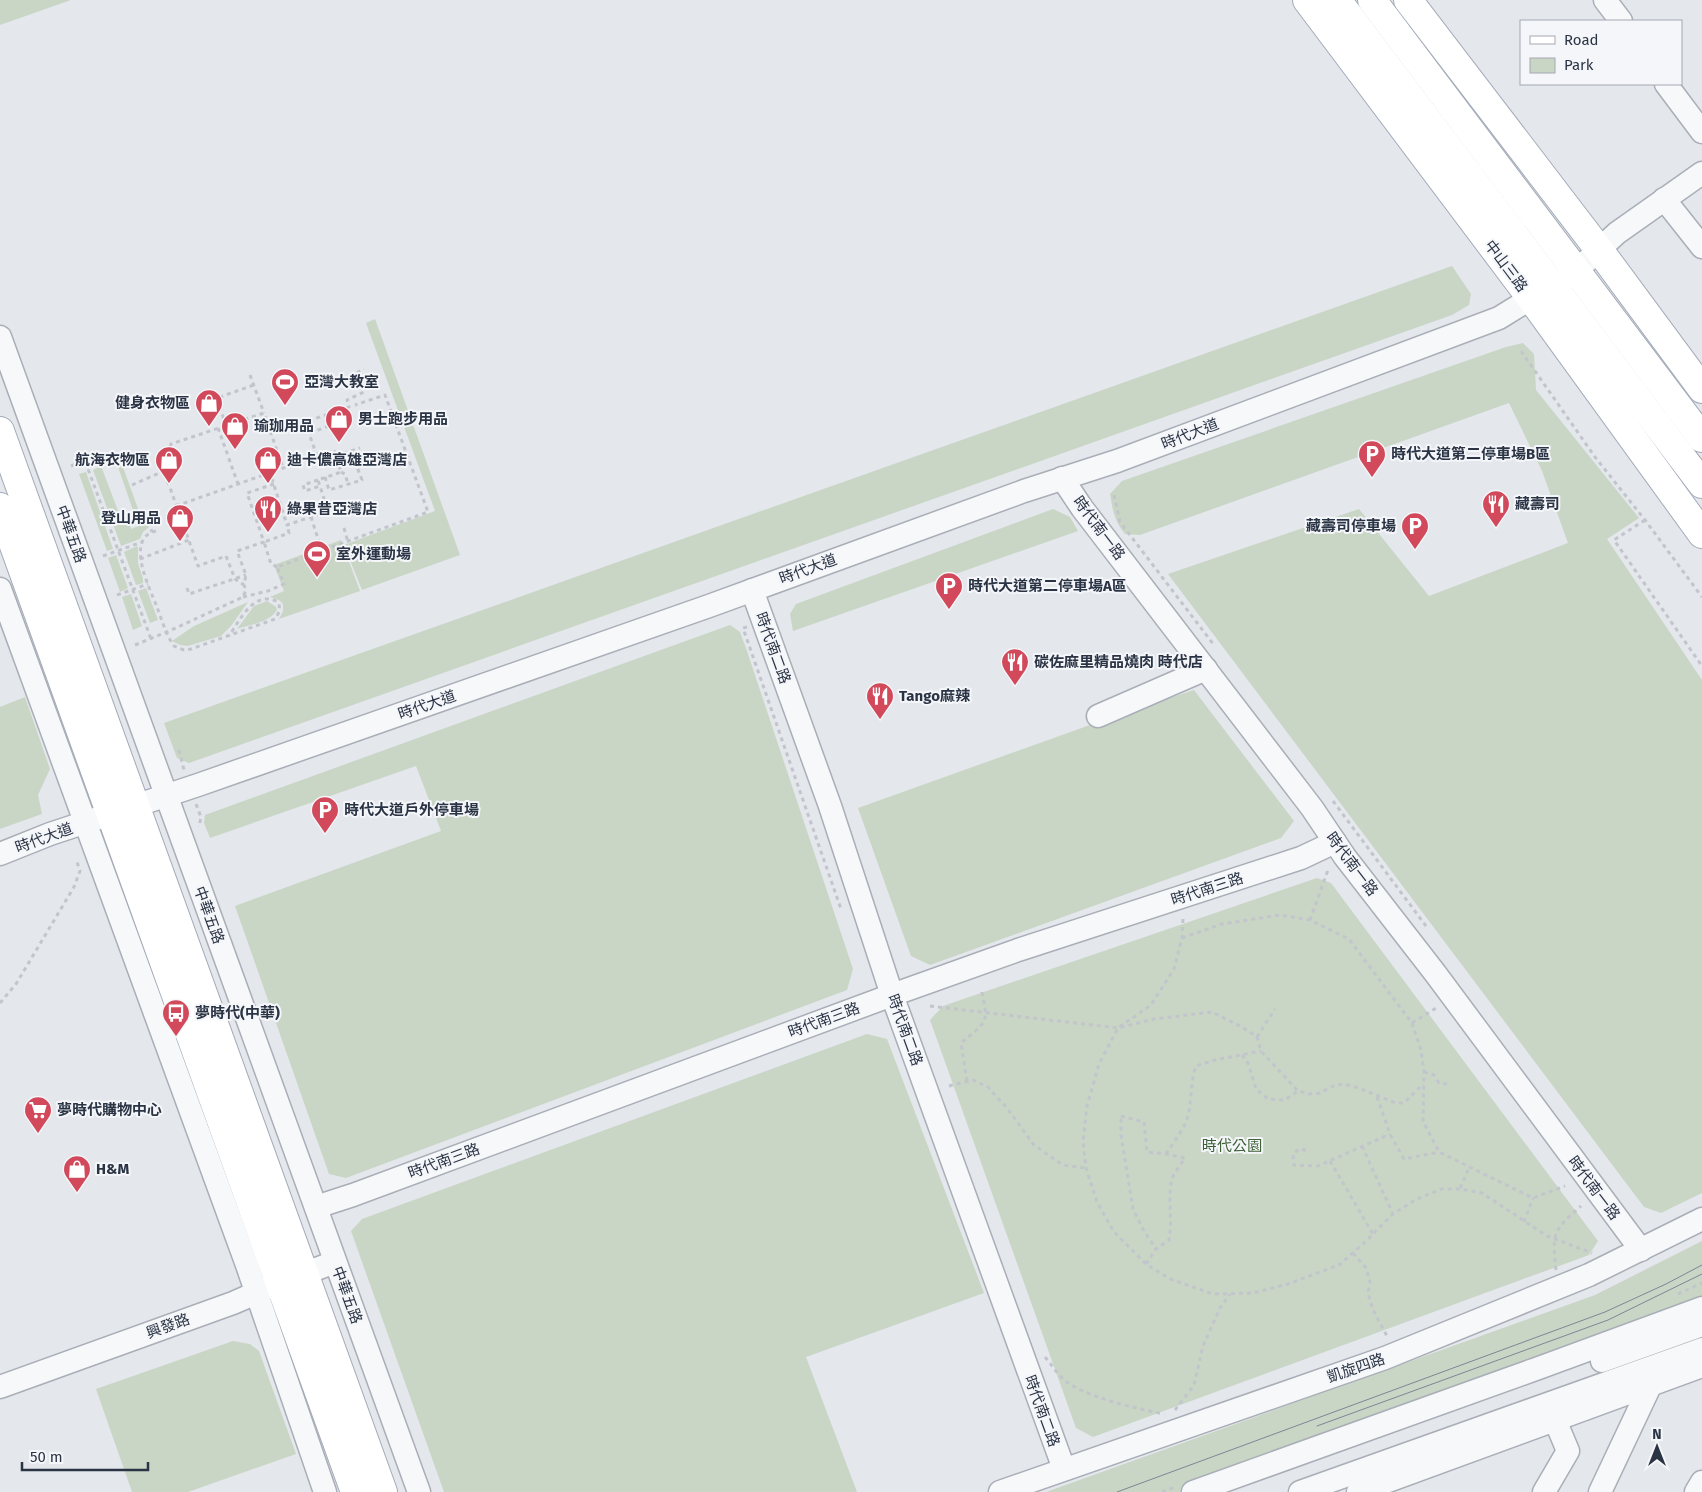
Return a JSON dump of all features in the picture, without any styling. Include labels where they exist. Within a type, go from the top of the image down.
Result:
[{"type":"main road","name":"中山三路","points":[[1306,0],[1542,292],[1702,484]]},
{"type":"main road","name":"中山三路","points":[[1337,0],[1542,292],[1702,534]]},
{"type":"main road","points":[[1372,0],[1702,438]]},
{"type":"main road","points":[[1408,0],[1600,251],[1702,389]]},
{"type":"main road","points":[[0,432],[111,815]]},
{"type":"main road","points":[[0,507],[354,1492]]},
{"type":"main road","points":[[280,1283],[382,1492]]},
{"type":"street","points":[[1605,0],[1620,20]]},
{"type":"street","points":[[1667,85],[1702,132]]},
{"type":"street","name":"時代大道","points":[[0,854],[752,590],[1062,478],[1117,461],[1499,318],[1577,270],[1600,251],[1616,233],[1702,173]]},
{"type":"street","points":[[1664,199],[1702,247]]},
{"type":"street","name":"中華五路","points":[[0,337],[419,1492]]},
{"type":"street","name":"時代南一路","points":[[1062,478],[1082,508],[1312,808],[1345,857],[1446,988],[1641,1250]]},
{"type":"street","points":[[0,588],[111,815],[280,1283],[325,1492]]},
{"type":"street","name":"時代南二路","points":[[752,590],[830,806],[892,995],[1064,1469]]},
{"type":"street","points":[[1098,716],[1206,669]]},
{"type":"street","name":"時代南三路","points":[[316,1207],[353,1195],[892,995],[1018,950],[1301,858],[1335,842]]},
{"type":"street","name":"凱旋四路","points":[[1000,1492],[1386,1358],[1589,1276],[1702,1220]]},
{"type":"street","name":"興發路","points":[[0,1387],[335,1262]]},
{"type":"street","points":[[1193,1492],[1702,1308]]},
{"type":"street","points":[[1239,1492],[1702,1325]]},
{"type":"street","points":[[1358,1492],[1555,1420],[1653,1375],[1702,1349]]},
{"type":"street","points":[[1300,1492],[1653,1375],[1702,1366]]},
{"type":"street","points":[[1600,1492],[1653,1375]]},
{"type":"street","points":[[1544,1492],[1568,1451],[1555,1420]]},
{"type":"street","points":[[1696,1492],[1702,1482]]},
{"type":"path","points":[[1521,350],[1595,457],[1702,597]]},
{"type":"path","points":[[317,456],[306,422],[349,407],[347,400],[364,392],[358,372],[364,369]]},
{"type":"path","points":[[250,375],[283,468]]},
{"type":"path","points":[[226,426],[217,398],[254,385]]},
{"type":"path","points":[[277,567],[428,512],[385,395],[355,406]]},
{"type":"path","points":[[332,412],[335,424]]},
{"type":"path","points":[[244,585],[235,579],[226,556],[198,566],[164,471],[171,444],[264,413]]},
{"type":"path","points":[[310,433],[345,420]]},
{"type":"path","points":[[218,428],[238,484]]},
{"type":"path","points":[[336,456],[360,448]]},
{"type":"path","points":[[176,506],[334,450],[341,472],[345,474],[348,484]]},
{"type":"path","points":[[325,478],[329,490],[362,480],[354,459],[339,464]]},
{"type":"path","points":[[71,466],[85,461],[151,639]]},
{"type":"path","points":[[132,485],[164,471]]},
{"type":"path","points":[[320,486],[305,491],[303,485],[341,472]]},
{"type":"path","points":[[243,596],[246,590],[244,585],[246,575],[237,551],[289,533],[270,473]]},
{"type":"path","points":[[287,525],[328,511],[318,480]]},
{"type":"path","points":[[134,645],[167,632],[243,596],[268,591],[284,584],[277,567],[271,564],[248,494],[274,484]]},
{"type":"path","points":[[1114,495],[1120,522],[1217,650]]},
{"type":"path","points":[[144,516],[147,517],[154,531],[145,538],[141,547],[140,559],[142,569],[174,646],[184,650],[229,636],[275,619],[279,614],[280,607],[278,602],[268,599],[259,600],[252,604],[229,636]]},
{"type":"path","points":[[311,517],[322,551]]},
{"type":"path","points":[[1645,520],[1614,540],[1702,666]]},
{"type":"path","points":[[344,528],[348,542]]},
{"type":"path","points":[[140,559],[189,540]]},
{"type":"path","points":[[103,556],[143,542]]},
{"type":"path","points":[[187,588],[189,594],[246,575]]},
{"type":"path","points":[[117,595],[148,584]]},
{"type":"path","points":[[743,628],[843,914]]},
{"type":"path","points":[[1330,798],[1431,933]]},
{"type":"path","points":[[1310,920],[1328,870]]},
{"type":"path","points":[[0,1002],[16,984],[74,887],[80,872]]},
{"type":"path","points":[[1182,938],[1222,924],[1280,915],[1310,920],[1349,939],[1412,1023],[1421,1050],[1424,1072],[1423,1120],[1438,1152]]},
{"type":"path","points":[[1183,919],[1182,938],[1174,969],[1151,1004],[1118,1028],[1099,1064],[1087,1106],[1083,1142],[1086,1168],[1098,1202],[1114,1232],[1146,1264],[1170,1279],[1213,1294],[1253,1293],[1288,1284],[1339,1265],[1393,1214],[1415,1200],[1441,1190],[1460,1189],[1482,1193],[1524,1222],[1554,1238],[1594,1254]]},
{"type":"path","points":[[967,1081],[961,1044],[984,1022],[986,1012],[981,988]]},
{"type":"path","points":[[930,1006],[1118,1028],[1154,1019],[1212,1012],[1257,1037],[1261,1051],[1298,1090],[1310,1094],[1320,1093],[1333,1086],[1343,1084],[1359,1088],[1396,1103],[1404,1103],[1423,1084]]},
{"type":"path","points":[[1412,1023],[1436,1008]]},
{"type":"path","points":[[1257,1037],[1275,1009]]},
{"type":"path","points":[[1166,1154],[1186,1123],[1190,1103],[1191,1078],[1196,1066],[1215,1060],[1261,1051]]},
{"type":"path","points":[[1242,1055],[1248,1063],[1256,1089],[1268,1099],[1285,1100],[1298,1090]]},
{"type":"path","points":[[1424,1072],[1434,1075],[1439,1083],[1447,1084]]},
{"type":"path","points":[[949,1086],[973,1080],[988,1088],[1007,1108],[1034,1146],[1063,1165],[1086,1168]]},
{"type":"path","points":[[1377,1096],[1390,1134],[1404,1159],[1438,1152],[1533,1198],[1565,1186]]},
{"type":"path","points":[[1146,1264],[1156,1249],[1169,1240],[1171,1227],[1169,1197],[1173,1177],[1185,1158],[1147,1152],[1144,1122],[1121,1116],[1121,1135],[1133,1209],[1156,1249]]},
{"type":"path","points":[[1306,1150],[1299,1148],[1293,1154],[1294,1165],[1318,1166],[1390,1134]]},
{"type":"path","points":[[1362,1146],[1393,1214]]},
{"type":"path","points":[[1330,1161],[1373,1234]]},
{"type":"path","points":[[1460,1189],[1470,1166]]},
{"type":"path","points":[[1524,1222],[1533,1198]]},
{"type":"path","points":[[1556,1274],[1554,1238],[1560,1225],[1581,1206]]},
{"type":"path","points":[[1353,1253],[1366,1268],[1370,1282],[1368,1293],[1373,1310],[1387,1336]]},
{"type":"path","points":[[1044,1356],[1067,1382],[1097,1396],[1136,1408],[1171,1415],[1194,1385],[1203,1346],[1220,1308],[1230,1294]]},
{"type":"green space","points":[[0,0],[71,0],[0,25]]},
{"type":"green space","points":[[1452,266],[1471,294],[1469,305],[1452,315],[189,763],[177,758],[164,723]]},
{"type":"green space","points":[[375,319],[460,555],[362,590],[344,545],[435,511],[366,323]]},
{"type":"green space","points":[[1523,343],[1534,354],[1536,390],[1639,518],[1607,539],[1702,680],[1702,1193],[1661,1213],[1644,1207],[1168,574],[1359,509],[1429,596],[1568,543],[1542,471],[1509,403],[1140,535],[1125,534],[1114,515],[1110,494],[1122,481],[1506,347]]},
{"type":"green space","points":[[120,459],[140,514],[135,516],[116,461]]},
{"type":"green space","points":[[101,466],[123,524],[129,523],[131,529],[147,523],[149,527],[143,532],[140,539],[121,546],[93,470]]},
{"type":"green space","points":[[86,472],[113,549],[107,551],[79,474]]},
{"type":"green space","points":[[1053,509],[1070,517],[1078,531],[793,631],[790,614],[796,604]]},
{"type":"green space","name":"室外運動場","points":[[341,540],[360,591],[279,619],[283,611],[283,604],[279,600],[270,597],[284,591],[274,565]]},
{"type":"green space","points":[[137,546],[138,563],[143,583],[136,585],[124,552]]},
{"type":"green space","points":[[116,555],[128,588],[120,592],[108,558]]},
{"type":"green space","points":[[146,588],[158,620],[150,623],[138,591]]},
{"type":"green space","points":[[131,594],[142,626],[133,630],[122,597]]},
{"type":"green space","points":[[267,601],[276,607],[277,610],[274,614],[259,622],[237,629],[254,606]]},
{"type":"green space","points":[[248,602],[231,626],[221,636],[188,646],[172,641],[194,626]]},
{"type":"green space","points":[[730,625],[740,632],[747,651],[853,969],[847,990],[346,1178],[329,1174],[235,906],[441,831],[416,766],[210,838],[204,823],[205,815]]},
{"type":"green space","points":[[1194,690],[1294,821],[1281,838],[930,965],[911,956],[858,808],[1115,716]]},
{"type":"green space","points":[[25,697],[50,769],[38,795],[42,814],[0,829],[0,707]]},
{"type":"green space","name":"時代公園","points":[[1317,878],[1331,883],[1598,1241],[1589,1255],[1093,1437],[1076,1428],[930,1020],[943,1006]]},
{"type":"green space","points":[[867,1034],[887,1039],[984,1293],[806,1357],[857,1492],[444,1492],[351,1231],[362,1219]]},
{"type":"green space","points":[[1702,1241],[1702,1301],[1616,1334],[1179,1492],[1046,1492],[1595,1295]]},
{"type":"green space","points":[[233,1341],[250,1344],[259,1351],[296,1454],[188,1492],[132,1492],[96,1389]]},
{"type":"tram line","points":[[1117,1492],[1605,1312],[1702,1265]]},
{"type":"tram line","points":[[1317,1426],[1608,1320],[1702,1274]]},
{"type":"place","name":"亞灣大教室","points":[[285,406]]},
{"type":"place","name":"健身衣物區","points":[[209,427]]},
{"type":"place","name":"男士跑步用品","points":[[339,443]]},
{"type":"place","name":"瑜珈用品","points":[[235,450]]},
{"type":"place","name":"時代大道第二停車場B區","points":[[1372,478]]},
{"type":"place","name":"航海衣物區","points":[[169,484]]},
{"type":"place","name":"迪卡儂高雄亞灣店","points":[[268,484]]},
{"type":"place","name":"藏壽司","points":[[1496,528]]},
{"type":"place","name":"綠果昔亞灣店","points":[[268,533]]},
{"type":"place","name":"登山用品","points":[[180,542]]},
{"type":"place","name":"藏壽司停車場","points":[[1415,550]]},
{"type":"place","name":"室外運動場","points":[[317,578]]},
{"type":"place","name":"時代大道第二停車場A區","points":[[949,610]]},
{"type":"place","name":"碳佐麻里精品燒肉 時代店","points":[[1015,686]]},
{"type":"place","name":"Tango麻辣","points":[[880,720]]},
{"type":"place","name":"時代大道戶外停車場","points":[[325,834]]},
{"type":"place","name":"夢時代(中華)","points":[[176,1037]]},
{"type":"place","name":"夢時代購物中心","points":[[38,1134]]},
{"type":"place","name":"H&M","points":[[77,1193]]}]
